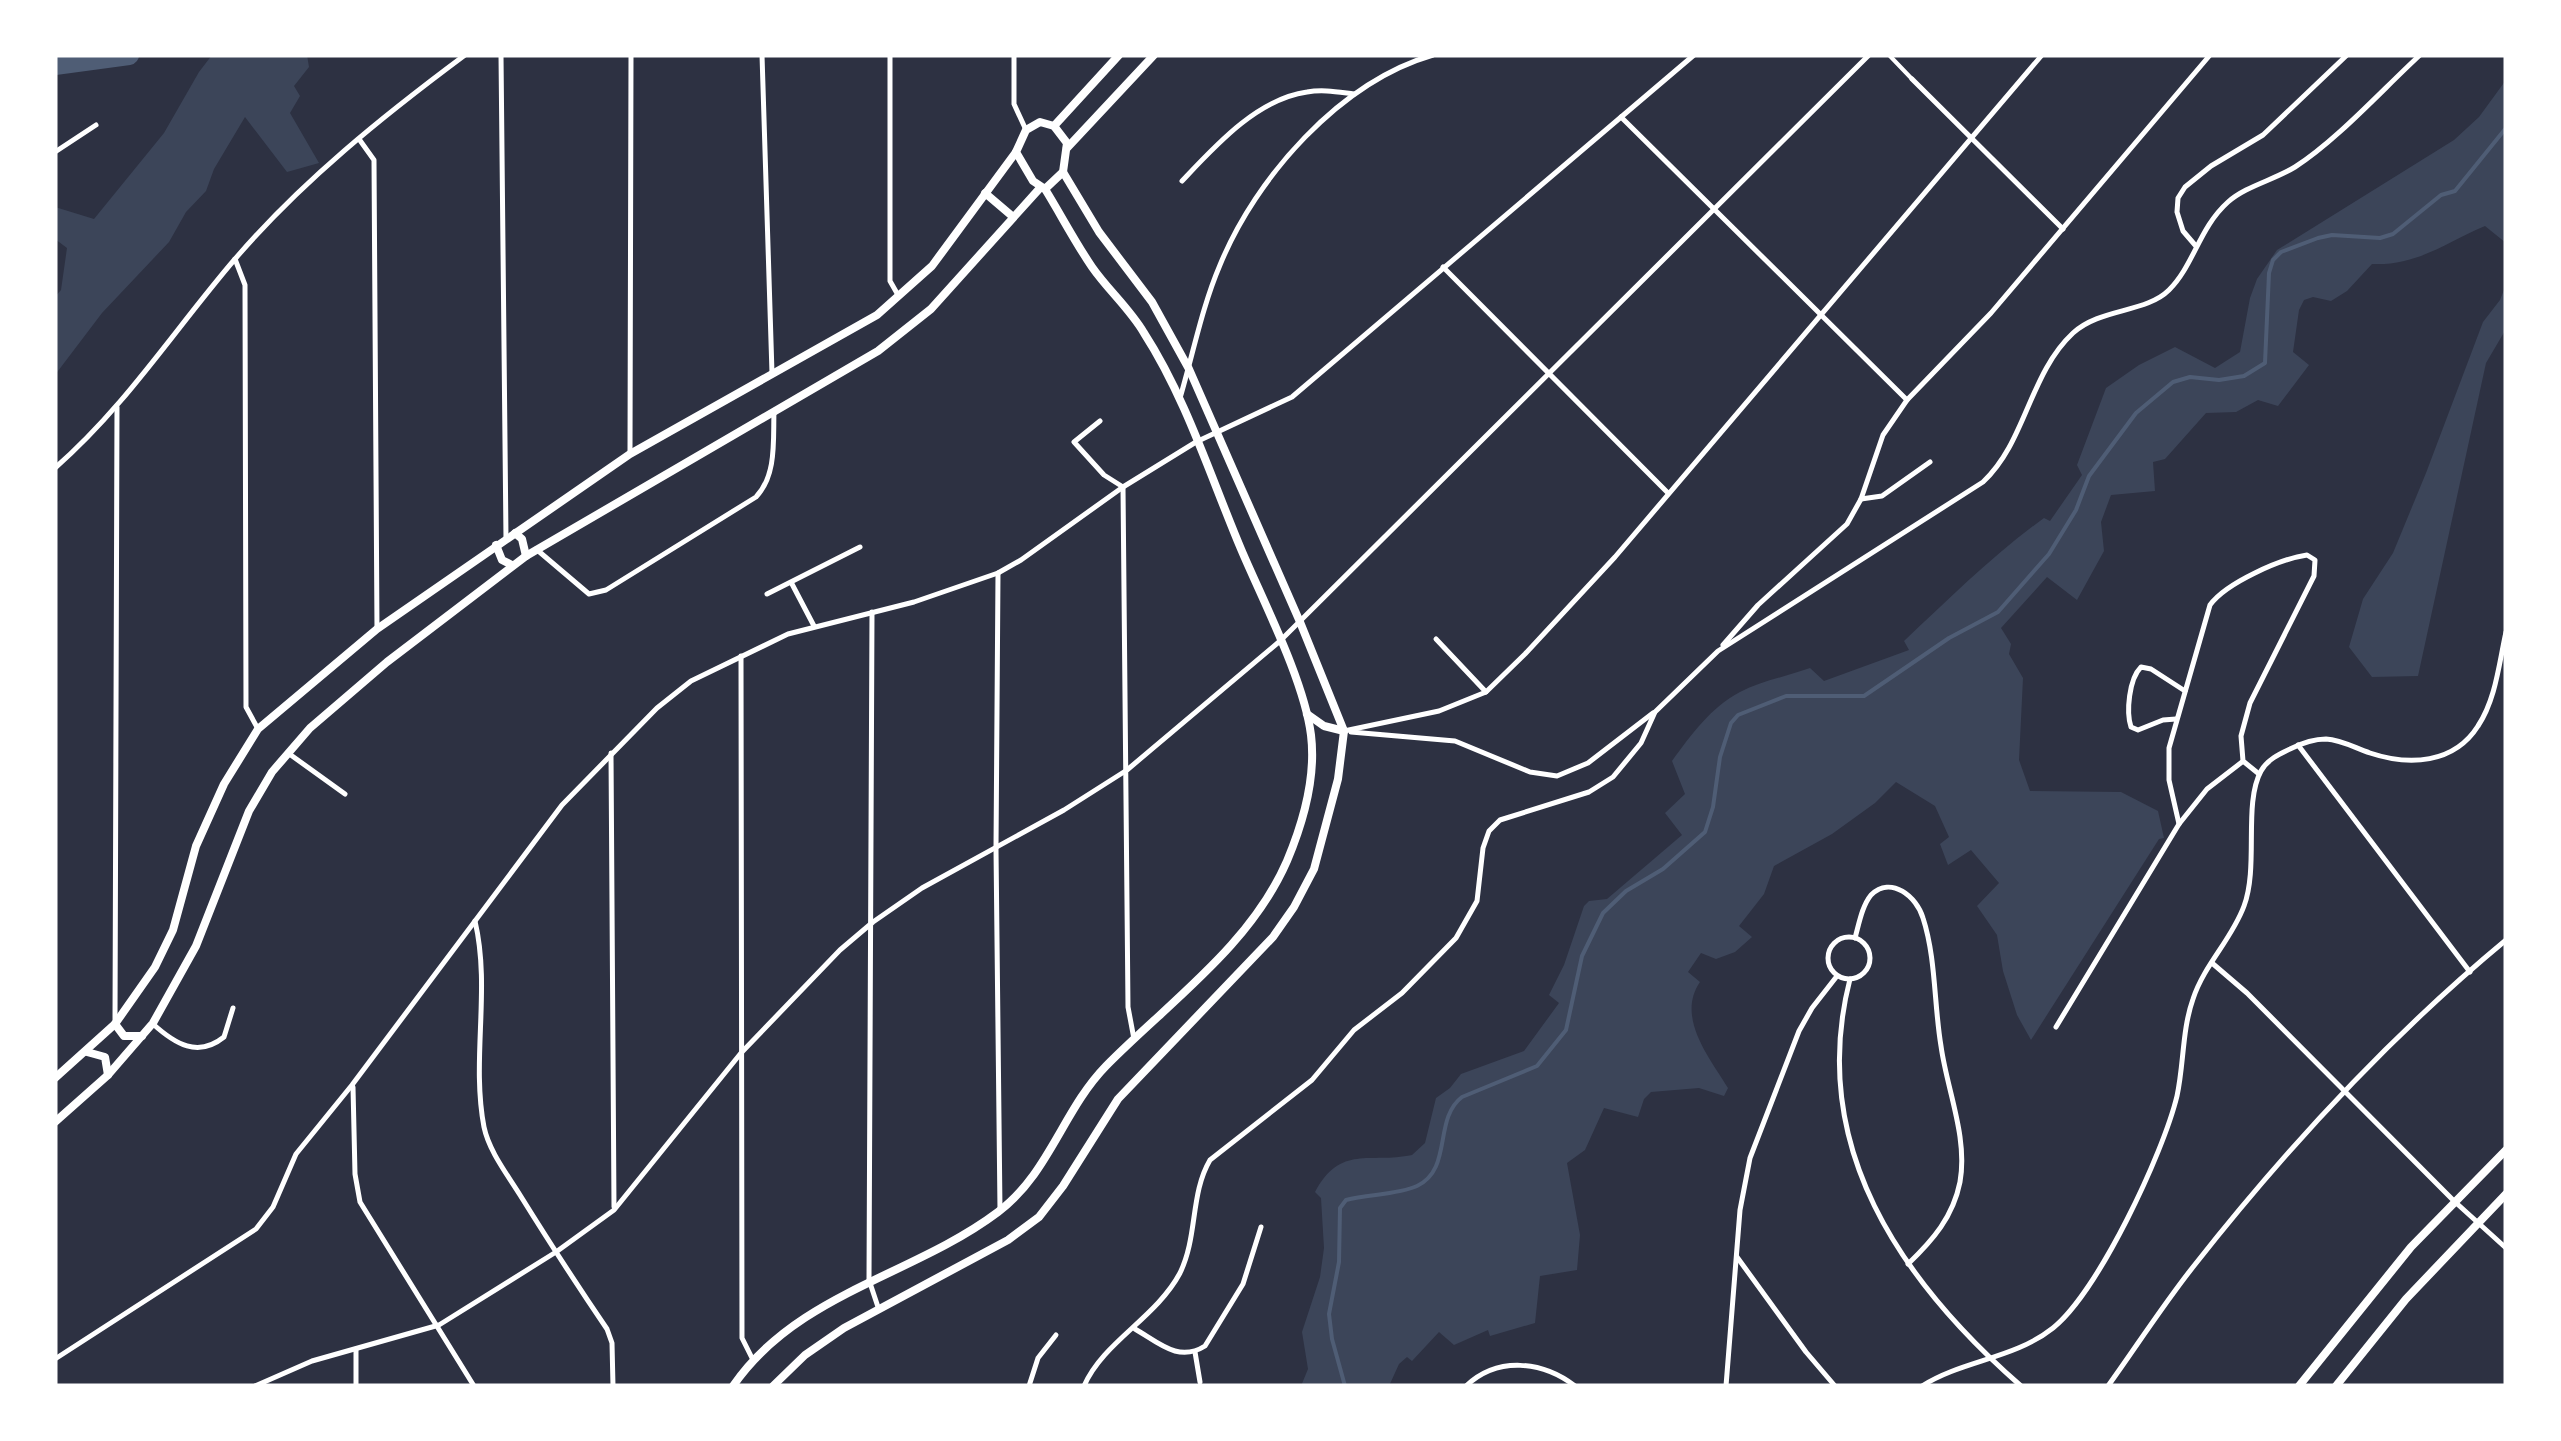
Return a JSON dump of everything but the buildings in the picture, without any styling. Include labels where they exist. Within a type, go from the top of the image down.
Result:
[{"type":"main road","points":[[1054,126],[1119,55]]},
{"type":"main road","points":[[1067,148],[1154,55]]},
{"type":"main road","points":[[55,1078],[114,1024],[155,967],[172,930],[196,846],[224,784],[258,728],[377,629],[630,454],[899,298],[932,266],[1016,152],[1026,130],[1040,122],[1054,126],[1065,138],[1067,148],[1063,172],[1099,232],[1152,302],[1219,433],[1344,731],[1338,780],[1314,868],[1294,906],[1273,936],[1118,1099],[1039,1217],[1008,1240],[878,1308],[804,1355],[772,1386]]},
{"type":"main road","points":[[733,1386],[752,1358],[790,1328],[869,1280],[970,1232],[1030,1184],[1102,1070],[1250,922],[1287,860],[1309,793],[1312,752],[1307,714],[1179,402],[1144,332],[1093,268],[1016,152]]},
{"type":"main road","points":[[55,1122],[108,1075],[153,1023],[196,946],[249,812],[288,753],[364,681],[536,549],[839,376],[897,338],[945,294],[1012,216],[1063,172]]},
{"type":"main road","points":[[984,193],[1012,216]]},
{"type":"main road","points":[[515,532],[525,546],[526,556]]},
{"type":"main road","points":[[496,545],[502,560],[512,566]]},
{"type":"main road","points":[[1307,714],[1324,726],[1344,731]]},
{"type":"main road","points":[[114,1024],[124,1036],[142,1036]]},
{"type":"main road","points":[[87,1052],[105,1057],[108,1075]]},
{"type":"main road","points":[[2299,1386],[2376,1288],[2506,1150]]},
{"type":"main road","points":[[2336,1386],[2381,1328],[2506,1194]]},
{"type":"street","points":[[55,468],[117,407],[235,258],[292,197],[465,55]]},
{"type":"street","points":[[501,55],[506,538]]},
{"type":"street","points":[[630,454],[631,55]]},
{"type":"street","points":[[762,55],[772,374]]},
{"type":"street","points":[[890,55],[890,281],[899,298]]},
{"type":"street","points":[[1014,55],[1014,104],[1026,130]]},
{"type":"street","points":[[1179,402],[1219,266],[1244,214],[1275,171],[1354,94],[1382,74],[1432,55]]},
{"type":"street","points":[[55,1359],[256,1229],[273,1207],[296,1154],[562,805],[611,752],[691,681],[814,626],[914,602],[998,572],[1196,442],[1292,397],[1694,55]]},
{"type":"street","points":[[255,1386],[312,1361],[438,1325],[556,1252],[614,1210],[741,1052],[803,986],[873,922],[922,888],[996,849],[1127,770],[1280,641],[1868,55]]},
{"type":"street","points":[[1888,55],[2063,229]]},
{"type":"street","points":[[1344,731],[1439,712],[1486,692],[1615,557],[2042,55]]},
{"type":"street","points":[[1344,731],[1455,741],[1530,772],[1556,776],[1588,763],[1655,712],[1718,652],[1758,605],[1836,536],[1861,499],[1883,435],[1908,400],[1991,313],[2210,55]]},
{"type":"street","points":[[2195,244],[2183,231],[2177,212],[2178,198],[2185,187],[2211,166],[2263,135],[2348,55]]},
{"type":"street","points":[[1718,652],[1983,482],[2004,455],[2049,362],[2073,333],[2095,318],[2166,293],[2184,271],[2210,221],[2230,200],[2296,166],[2420,55]]},
{"type":"street","points":[[1182,180],[1251,116],[1286,97],[1327,91],[1354,94]]},
{"type":"street","points":[[1621,117],[1908,400]]},
{"type":"street","points":[[55,152],[96,124]]},
{"type":"street","points":[[359,139],[374,160],[377,629]]},
{"type":"street","points":[[235,258],[245,284],[246,707],[258,728]]},
{"type":"street","points":[[1443,267],[1667,493]]},
{"type":"street","points":[[114,1024],[117,407]]},
{"type":"street","points":[[536,549],[580,589],[589,594],[606,590],[756,497],[766,486],[771,469],[774,410]]},
{"type":"street","points":[[1100,422],[1074,442],[1104,475],[1123,487]]},
{"type":"street","points":[[1861,499],[1882,496],[1930,462]]},
{"type":"street","points":[[1123,487],[1128,1007],[1134,1040]]},
{"type":"street","points":[[767,594],[860,547]]},
{"type":"street","points":[[2179,824],[2168,761],[2176,719],[2214,600],[2227,588],[2307,555],[2315,560],[2316,570],[2246,714],[2241,736],[2243,762],[2259,774]]},
{"type":"street","points":[[998,572],[1000,1211]]},
{"type":"street","points":[[792,582],[814,626]]},
{"type":"street","points":[[872,611],[869,1280],[878,1308]]},
{"type":"street","points":[[1922,1386],[1941,1374],[2016,1351],[2051,1330],[2071,1312],[2102,1266],[2169,1122],[2188,1016],[2201,980],[2244,908],[2249,891],[2259,774],[2277,755],[2324,739],[2404,761],[2436,758],[2456,749],[2470,738],[2488,707],[2506,632]]},
{"type":"street","points":[[1436,638],[1486,692]]},
{"type":"street","points":[[742,656],[742,1338],[752,1358]]},
{"type":"street","points":[[2176,719],[2138,730],[2131,727],[2128,719],[2134,674],[2146,666],[2185,692]]},
{"type":"street","points":[[1084,1386],[1091,1370],[1161,1303],[1181,1271],[1194,1234],[1200,1176],[1210,1160],[1312,1080],[1354,1030],[1402,993],[1456,938],[1476,901],[1488,831],[1500,820],[1566,801],[1613,777],[1642,743],[1655,712]]},
{"type":"street","points":[[2298,745],[2470,972]]},
{"type":"street","points":[[611,752],[614,1210]]},
{"type":"street","points":[[288,753],[345,794]]},
{"type":"street","points":[[2056,1027],[2179,824],[2208,789],[2243,762]]},
{"type":"street","points":[[1855,938],[1864,908],[1878,890],[1902,890],[1918,907],[1926,934],[1945,1074],[1962,1149],[1954,1204],[1930,1242],[1908,1264]]},
{"type":"street","points":[[475,920],[482,951],[485,1131],[496,1156],[608,1330],[613,1386]]},
{"type":"street","points":[[1842,938],[1855,938],[1868,948],[1870,964],[1859,977],[1850,980],[1837,976],[1829,966],[1828,952],[1842,938]]},
{"type":"street","points":[[2108,1386],[2218,1236],[2281,1161],[2346,1092],[2506,940]]},
{"type":"street","points":[[2212,963],[2506,1248]]},
{"type":"street","points":[[1726,1386],[1744,1186],[1759,1130],[1799,1031],[1837,976]]},
{"type":"street","points":[[1850,980],[1839,1074],[1847,1133],[1873,1207],[1908,1264],[2021,1386]]},
{"type":"street","points":[[153,1023],[178,1044],[210,1045],[224,1037],[233,1008]]},
{"type":"street","points":[[352,1085],[355,1174],[360,1202],[474,1386]]},
{"type":"street","points":[[1135,1328],[1175,1352],[1195,1352],[1212,1337],[1243,1284],[1261,1227]]},
{"type":"street","points":[[1736,1256],[1835,1386]]},
{"type":"street","points":[[1029,1386],[1038,1358],[1056,1334]]},
{"type":"street","points":[[356,1348],[356,1386]]},
{"type":"street","points":[[1195,1352],[1200,1382]]},
{"type":"street","points":[[1466,1386],[1491,1370],[1524,1364],[1544,1368],[1575,1386]]},
{"type":"shaded area","points":[[212,55],[307,55],[309,67],[294,86],[300,96],[290,113],[319,163],[287,172],[245,117],[214,169],[206,191],[186,212],[169,242],[102,313],[55,375],[55,297],[61,290],[67,248],[55,239],[55,207],[94,219],[164,133]]},
{"type":"shaded area","points":[[2506,80],[2506,243],[2485,226],[2417,257],[2372,264],[2347,291],[2331,301],[2313,297],[2304,300],[2293,352],[2309,365],[2278,406],[2258,400],[2236,412],[2206,413],[2165,459],[2153,462],[2155,491],[2111,495],[2101,522],[2104,551],[2077,600],[2047,577],[2001,628],[2011,644],[2009,654],[2023,678],[2019,760],[2030,791],[2121,792],[2158,811],[2164,838],[2159,839],[2031,1040],[2017,1015],[1997,935],[1977,906],[1999,883],[1971,850],[1948,865],[1940,844],[1949,837],[1935,806],[1896,782],[1875,803],[1832,834],[1774,866],[1764,894],[1739,926],[1752,937],[1735,952],[1716,959],[1701,953],[1688,972],[1700,982],[1694,995],[1693,1023],[1704,1050],[1728,1088],[1724,1096],[1699,1088],[1651,1092],[1638,1117],[1604,1108],[1585,1150],[1567,1163],[1580,1235],[1577,1270],[1540,1276],[1535,1323],[1490,1336],[1488,1330],[1454,1345],[1439,1332],[1412,1361],[1407,1357],[1399,1364],[1389,1386],[1301,1386],[1308,1369],[1302,1332],[1320,1277],[1324,1248],[1321,1198],[1315,1192],[1335,1167],[1346,1162],[1412,1155],[1425,1143],[1436,1098],[1461,1074],[1524,1051],[1559,1003],[1549,995],[1584,906],[1589,901],[1607,899],[1682,835],[1665,813],[1685,794],[1672,761],[1702,722],[1730,698],[1757,685],[1810,668],[1824,681],[1909,650],[1904,641],[1972,577],[2044,518],[2050,521],[2082,475],[2077,465],[2106,388],[2175,347],[2215,368],[2240,352],[2250,298],[2257,279],[2277,250],[2454,140],[2479,117]]},
{"type":"shaded area","points":[[2506,285],[2506,329],[2486,363],[2418,676],[2372,677],[2349,647],[2363,599],[2393,553],[2483,322]]},
{"type":"waterway","points":[[55,65],[129,55]]},
{"type":"waterway","points":[[1345,1386],[1329,1314],[1339,1262],[1340,1208],[1346,1200],[1417,1186],[1435,1168],[1453,1106],[1462,1097],[1537,1066],[1566,1030],[1582,956],[1603,913],[1705,832],[1720,757],[1731,723],[1738,715],[1786,696],[1864,696],[1949,638],[1998,612],[2049,554],[2076,510],[2089,476],[2136,413],[2173,382],[2190,377],[2219,380],[2244,376],[2265,363],[2269,273],[2281,252],[2332,235],[2380,238],[2393,234],[2441,195],[2455,191],[2506,128]]}]
